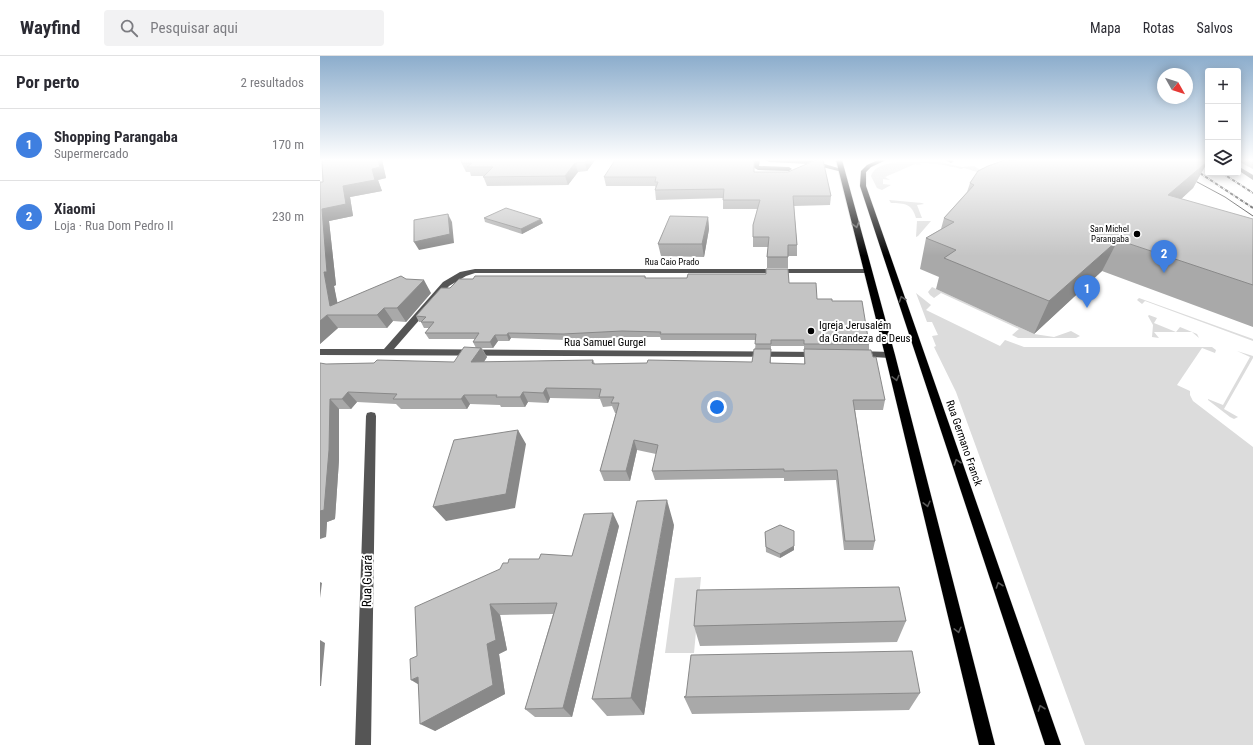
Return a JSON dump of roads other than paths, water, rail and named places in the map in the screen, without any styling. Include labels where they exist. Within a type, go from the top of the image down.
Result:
[{"type":"main road","points":[[847,192],[890,355],[987,745]]},
{"type":"main road","name":"Rua Germano Franck","points":[[865,192],[1053,745]]},
{"type":"street","name":"Rua Caio Prado","points":[[386,353],[446,284],[463,274],[475,271],[868,271]]},
{"type":"street","name":"Rua Samuel Gurgel","points":[[320,352],[827,354]]},
{"type":"street","points":[[851,354],[890,355]]},
{"type":"street","name":"Rua Guará","points":[[363,745],[371,416]]},
{"type":"tram line","points":[[1216,192],[1253,216]]},
{"type":"railway","points":[[1229,192],[1253,208]]},
{"type":"place","name":"San Michel Parangaba","points":[[1137,234]]},
{"type":"place","name":"Xiaomi","points":[[1164,273]]},
{"type":"place","name":"Shopping Parangaba","points":[[1087,308]]},
{"type":"place","name":"Igreja Jerusalém da Grandeza de Deus","points":[[811,331]]}]
